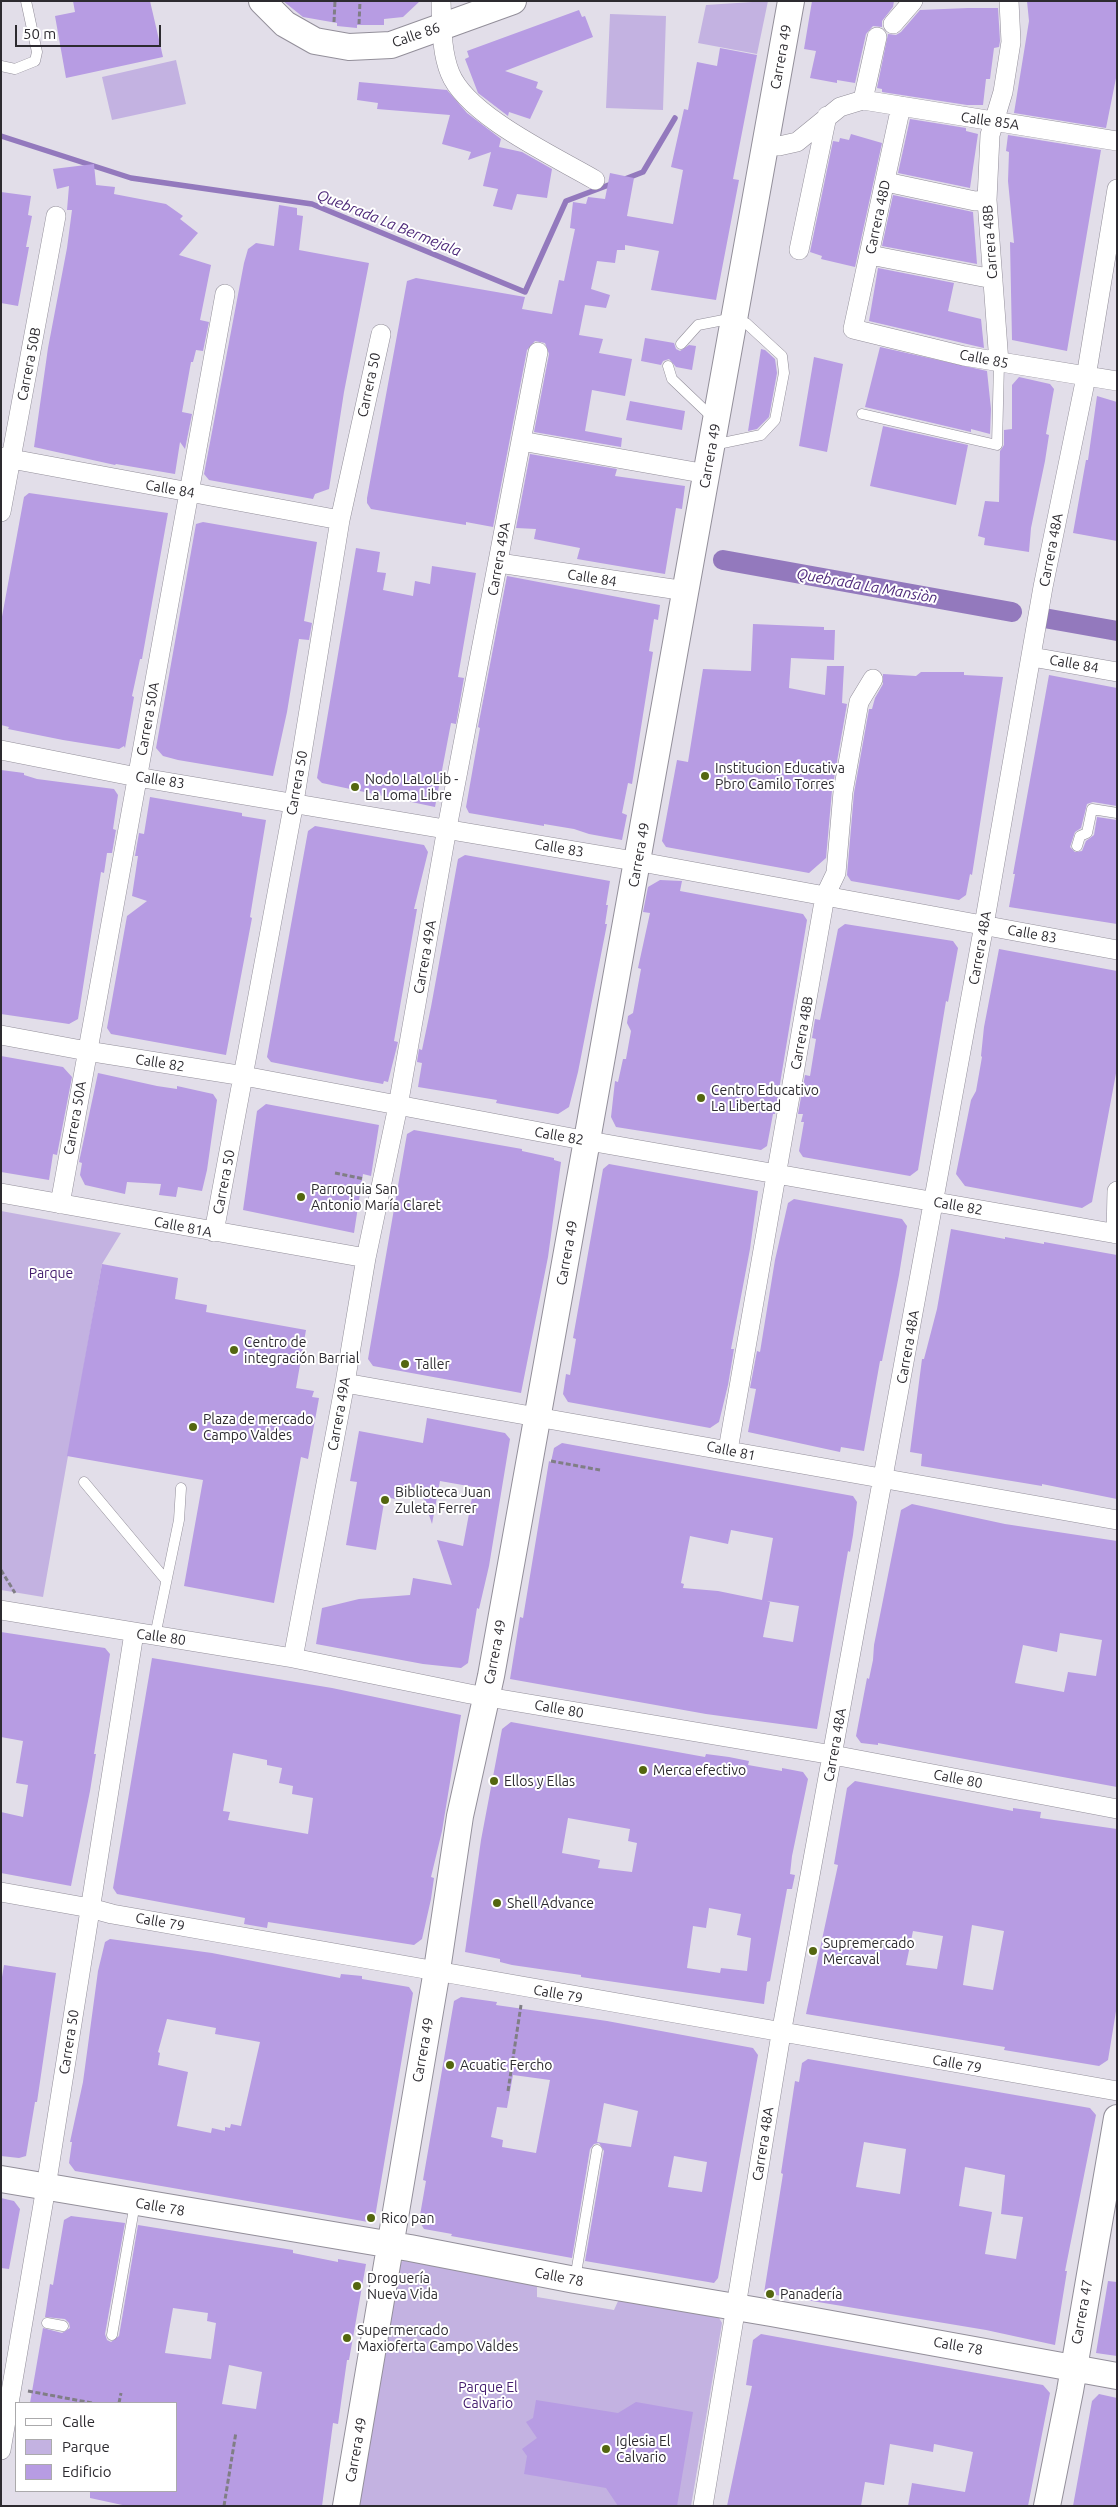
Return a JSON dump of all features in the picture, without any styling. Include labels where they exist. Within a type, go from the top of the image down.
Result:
[{"type":"street","name":"Calle 86","points":[[262,1],[285,24],[315,41],[348,47],[391,45],[442,14],[513,1]]},
{"type":"street","name":"Carrera 49","points":[[346,2506],[437,1970],[460,1816],[486,1696],[537,1418],[791,1]]},
{"type":"street","points":[[893,24],[913,1]]},
{"type":"street","name":"Carrera 48B","points":[[999,362],[987,200],[990,135],[1003,92],[1011,42],[1009,1]]},
{"type":"street","points":[[442,14],[445,56],[451,74],[462,91],[486,114],[516,135],[595,180]]},
{"type":"street","points":[[766,145],[779,146],[797,142],[840,107],[863,100],[877,38]]},
{"type":"street","name":"Calle 85A","points":[[863,100],[1117,141]]},
{"type":"street","name":"Carrera 48D","points":[[853,328],[902,106]]},
{"type":"street","points":[[799,250],[827,116]]},
{"type":"street","points":[[886,182],[975,201],[987,200]]},
{"type":"street","name":"Carrera 48A","points":[[703,2506],[781,2034],[884,1479],[1043,587],[1086,377],[1117,189]]},
{"type":"street","name":"Carrera 50B","points":[[1,512],[6,458],[56,216]]},
{"type":"street","points":[[870,255],[992,279]]},
{"type":"street","name":"Carrera 50A","points":[[60,1204],[226,294]]},
{"type":"street","name":"Calle 85","points":[[853,328],[890,339],[999,362],[1117,381]]},
{"type":"street","name":"Carrera 50","points":[[214,1232],[294,802],[340,520],[381,334]]},
{"type":"street","name":"Carrera 49A","points":[[293,1658],[345,1382],[366,1258],[398,1106],[447,828],[538,352]]},
{"type":"street","points":[[521,442],[707,474]]},
{"type":"street","name":"Calle 84","points":[[6,458],[340,520]]},
{"type":"street","name":"Calle 84","points":[[499,563],[686,591]]},
{"type":"street","name":"Calle 84","points":[[1032,657],[1117,672]]},
{"type":"street","name":"Carrera 48B","points":[[728,1450],[825,896],[836,873],[843,792],[859,702],[873,679]]},
{"type":"street","name":"Calle 83","points":[[1,750],[137,777],[638,861],[1117,950]]},
{"type":"street","name":"Calle 82","points":[[1,1035],[244,1076],[587,1141],[1116,1234]]},
{"type":"street","points":[[1116,1234],[1117,1191]]},
{"type":"street","name":"Calle 81A","points":[[1,1193],[366,1258]]},
{"type":"street","name":"Calle 81","points":[[345,1382],[537,1418],[728,1450],[748,1456],[1117,1520]]},
{"type":"street","name":"Calle 80","points":[[1,1610],[293,1658],[486,1696],[833,1756],[1117,1809]]},
{"type":"street","name":"Carrera 50","points":[[1,2450],[46,2187],[134,1633]]},
{"type":"street","name":"Calle 79","points":[[1,1892],[90,1908],[112,1914],[437,1970],[781,2034],[1117,2091]]},
{"type":"street","name":"Carrera 47","points":[[1048,2506],[1117,2118]]},
{"type":"street","name":"Calle 78","points":[[1,2179],[736,2307],[1117,2376]]},
{"type":"lane","points":[[1,66],[15,69],[35,62],[37,52],[26,1]]},
{"type":"lane","points":[[668,366],[672,379],[714,433],[761,435],[775,420],[781,399],[784,372],[782,356],[746,323],[734,318],[698,325],[681,344]]},
{"type":"lane","points":[[862,414],[997,445],[999,362]]},
{"type":"lane","points":[[1077,846],[1080,836],[1087,833],[1092,809],[1117,813]]},
{"type":"lane","points":[[84,1482],[166,1580]]},
{"type":"lane","points":[[155,1636],[179,1520],[181,1488]]},
{"type":"lane","points":[[575,2280],[597,2150]]},
{"type":"lane","points":[[112,2335],[135,2202]]},
{"type":"lane","points":[[47,2323],[62,2326]]},
{"type":"path","points":[[335,1173],[382,1182]]},
{"type":"path","points":[[546,1460],[600,1470]]},
{"type":"path","points":[[508,2090],[521,2005]]},
{"type":"path","points":[[11,2388],[87,2402]]},
{"type":"path","points":[[118,2402],[120,2393]]},
{"type":"path","points":[[224,2506],[236,2432]]},
{"type":"green space","points":[[768,1],[757,54],[698,43],[706,5]]},
{"type":"green space","points":[[610,14],[666,16],[663,110],[606,108]]},
{"type":"green space","points":[[176,60],[186,104],[112,120],[102,77]]},
{"type":"green space","name":"Parque","points":[[1,1211],[121,1233],[102,1264],[43,1597],[1,1590]]},
{"type":"green space","name":"Parque El Calvario","points":[[406,2259],[537,2283],[537,2297],[614,2310],[619,2299],[718,2316],[722,2323],[691,2506],[357,2506],[400,2263]]},
{"type":"building","points":[[73,1],[150,1],[163,57],[66,78],[55,16],[75,12]]},
{"type":"building","points":[[283,1],[420,1],[403,17],[384,19],[384,25],[357,25],[357,28],[337,26],[337,23],[303,17]]},
{"type":"building","points":[[812,1],[894,1],[893,7],[882,21],[882,27],[873,26],[866,34],[855,83],[837,80],[837,83],[810,78],[816,51],[804,49]]},
{"type":"building","points":[[1027,1],[1117,1],[1117,73],[1106,128],[1014,113],[1029,21]]},
{"type":"building","points":[[998,8],[1000,41],[999,47],[994,48],[990,79],[986,79],[983,105],[967,105],[882,92],[882,89],[877,88],[888,34],[896,35],[901,32],[920,10]]},
{"type":"building","points":[[579,10],[582,17],[585,16],[593,37],[505,71],[538,82],[536,88],[543,91],[530,119],[509,112],[508,116],[478,93],[465,59],[469,57],[467,51]]},
{"type":"building","points":[[720,48],[757,55],[733,179],[739,180],[716,300],[651,290],[659,251],[625,245],[625,250],[617,250],[615,263],[597,261],[591,289],[610,295],[606,308],[585,305],[579,335],[603,339],[599,353],[632,359],[625,396],[592,390],[585,431],[622,438],[621,447],[534,432],[549,354],[545,343],[535,341],[527,350],[493,527],[466,522],[466,525],[371,509],[367,503],[367,498],[407,281],[416,278],[525,297],[522,309],[552,314],[559,280],[564,281],[575,229],[570,228],[573,202],[586,204],[588,197],[605,199],[610,173],[634,178],[627,216],[673,224],[683,170],[671,167],[684,109],[688,110],[697,62],[717,66]]},
{"type":"building","points":[[359,82],[447,90],[467,113],[501,139],[499,147],[522,152],[552,169],[547,198],[517,194],[512,210],[493,206],[498,189],[483,186],[491,152],[468,160],[471,152],[442,144],[450,115],[377,109],[378,103],[357,100]]},
{"type":"building","points":[[910,119],[966,128],[966,131],[978,134],[970,188],[898,173]]},
{"type":"building","points":[[851,134],[882,143],[855,267],[821,259],[822,256],[810,252],[833,141],[839,142],[840,138],[849,140]]},
{"type":"building","points":[[1008,135],[1101,150],[1067,351],[1012,340],[1010,242],[1014,243],[1008,181],[1009,152],[1006,151]]},
{"type":"building","points":[[94,164],[96,185],[115,187],[114,194],[166,204],[183,216],[180,219],[198,233],[179,255],[211,265],[200,320],[209,322],[203,351],[196,350],[193,362],[191,362],[182,412],[192,414],[185,449],[180,442],[175,474],[115,465],[34,447],[48,348],[67,248],[72,210],[67,210],[69,186],[57,189],[53,169]]},
{"type":"building","points":[[1,192],[31,196],[28,215],[32,216],[26,247],[29,247],[18,306],[1,303]]},
{"type":"building","points":[[893,195],[973,212],[977,264],[882,246]]},
{"type":"building","points":[[279,205],[297,208],[297,215],[303,216],[299,250],[369,263],[344,392],[329,489],[315,494],[313,499],[209,480],[204,474],[244,263],[248,249],[256,243],[274,246]]},
{"type":"building","points":[[878,268],[954,283],[948,311],[981,319],[984,348],[869,321]]},
{"type":"building","points":[[645,338],[674,343],[676,349],[680,351],[689,345],[696,346],[692,370],[676,367],[669,359],[663,361],[661,365],[641,361]]},
{"type":"building","points":[[880,347],[987,371],[991,409],[990,434],[971,429],[971,432],[865,407]]},
{"type":"building","points":[[761,349],[765,350],[775,359],[777,373],[769,417],[757,429],[748,431]]},
{"type":"building","points":[[814,357],[843,364],[827,452],[799,446]]},
{"type":"building","points":[[1019,377],[1050,384],[1054,389],[1046,434],[1049,435],[1031,528],[1029,552],[984,545],[985,538],[978,536],[985,501],[999,502],[1000,451],[1004,445],[1004,430],[1012,429],[1012,385]]},
{"type":"building","points":[[1097,396],[1117,402],[1117,541],[1073,533],[1086,460],[1088,460]]},
{"type":"building","points":[[630,401],[685,411],[682,430],[626,420]]},
{"type":"building","points":[[883,426],[968,445],[956,505],[870,486]]},
{"type":"building","points":[[530,454],[617,469],[615,476],[685,486],[682,509],[676,508],[665,574],[577,559],[580,548],[534,539],[536,529],[516,528]]},
{"type":"building","points":[[29,493],[168,513],[142,659],[140,659],[132,696],[134,697],[125,748],[124,746],[119,749],[63,740],[8,729],[9,727],[1,725],[1,622],[24,497]]},
{"type":"building","points":[[203,522],[317,542],[304,621],[312,623],[309,640],[299,639],[287,712],[273,776],[178,760],[163,756],[156,748],[196,524]]},
{"type":"building","points":[[356,548],[380,552],[377,572],[386,573],[383,590],[413,596],[415,581],[430,584],[432,566],[476,573],[458,677],[464,678],[456,724],[451,723],[435,807],[322,783],[317,778]]},
{"type":"building","points":[[507,576],[660,605],[658,620],[654,619],[649,651],[653,652],[632,784],[628,783],[622,813],[627,815],[622,840],[589,834],[574,829],[544,824],[544,826],[469,813],[466,807],[480,728],[478,727]]},
{"type":"building","points":[[753,624],[824,627],[824,630],[835,630],[834,660],[791,658],[789,688],[825,695],[827,666],[844,666],[842,703],[847,704],[832,790],[826,858],[809,873],[666,847],[662,841],[677,760],[688,762],[703,669],[751,671]]},
{"type":"building","points":[[921,672],[964,672],[964,675],[1003,677],[972,875],[970,874],[966,895],[959,900],[851,881],[847,875],[854,793],[869,709],[872,709],[875,698],[883,684],[883,674],[916,676]]},
{"type":"building","points":[[1049,675],[1117,688],[1117,806],[1093,802],[1087,804],[1081,828],[1075,832],[1070,847],[1075,852],[1082,851],[1086,841],[1094,835],[1097,817],[1117,820],[1117,924],[1009,907],[1015,874],[1013,874]]},
{"type":"building","points":[[1,770],[24,773],[24,775],[37,779],[114,789],[118,795],[113,829],[116,830],[112,853],[107,853],[104,873],[101,872],[78,1019],[69,1024],[1,1014]]},
{"type":"building","points":[[150,797],[242,813],[242,816],[266,820],[250,917],[252,918],[226,1055],[111,1034],[107,1028],[127,916],[147,901],[132,896],[138,856],[135,856],[139,833],[144,834]]},
{"type":"building","points":[[315,826],[424,845],[428,852],[414,909],[417,909],[394,1041],[398,1042],[388,1082],[384,1081],[383,1084],[271,1062],[267,1057],[308,831]]},
{"type":"building","points":[[465,855],[610,881],[606,905],[608,905],[605,924],[607,924],[578,1072],[569,1107],[558,1114],[496,1103],[497,1100],[418,1087],[422,1063],[417,1062],[419,1049],[422,1050],[431,1007],[458,859]]},
{"type":"building","points":[[660,880],[682,881],[680,891],[803,914],[807,920],[775,1114],[773,1114],[767,1146],[761,1150],[616,1127],[611,1117],[615,1081],[618,1082],[623,1059],[626,1059],[631,1031],[627,1023],[628,1016],[633,1013],[641,969],[638,968],[650,913],[643,912],[648,887]]},
{"type":"building","points":[[845,924],[953,941],[958,948],[948,1002],[946,1001],[918,1170],[910,1176],[803,1157],[799,1151],[804,1122],[801,1122],[803,1114],[798,1114],[805,1075],[810,1076],[816,1039],[812,1038],[815,1019],[820,1020],[838,929]]},
{"type":"building","points":[[999,949],[1117,971],[1117,1068],[1092,1202],[1082,1208],[965,1186],[956,1174],[971,1100],[976,1091],[982,1057],[984,1027]]},
{"type":"building","points":[[1,1056],[63,1067],[72,1077],[57,1155],[53,1154],[49,1180],[1,1172]]},
{"type":"building","points":[[98,1073],[157,1086],[177,1089],[177,1086],[213,1094],[217,1100],[207,1170],[202,1191],[178,1187],[176,1197],[159,1195],[161,1184],[127,1182],[125,1194],[85,1185],[80,1175],[82,1163],[79,1162]]},
{"type":"building","points":[[266,1104],[379,1125],[371,1176],[363,1174],[354,1233],[243,1210],[257,1111]]},
{"type":"building","points":[[414,1130],[522,1149],[522,1151],[554,1158],[554,1160],[561,1162],[548,1257],[521,1393],[373,1366],[368,1359],[407,1134]]},
{"type":"building","points":[[609,1164],[758,1191],[750,1249],[731,1349],[734,1349],[728,1385],[719,1422],[710,1428],[568,1402],[563,1394],[566,1374],[570,1375],[576,1339],[573,1338],[603,1169]]},
{"type":"building","points":[[794,1199],[902,1219],[907,1226],[864,1451],[841,1447],[840,1452],[748,1432],[756,1389],[750,1388],[757,1351],[760,1352],[775,1260],[788,1203]]},
{"type":"building","points":[[951,1229],[1005,1239],[1005,1237],[1044,1244],[1044,1242],[1117,1255],[1117,1499],[1042,1484],[1042,1486],[921,1466],[922,1454],[910,1452],[922,1359],[924,1359],[937,1309]]},
{"type":"building","name":"Plaza de mercado Campo Valdes","points":[[102,1264],[178,1278],[175,1299],[207,1305],[206,1312],[306,1330],[296,1388],[314,1391],[312,1397],[319,1398],[308,1459],[301,1457],[274,1603],[184,1586],[203,1480],[67,1456]]},
{"type":"building","points":[[427,1418],[505,1433],[510,1439],[489,1566],[479,1609],[477,1608],[468,1663],[461,1668],[423,1664],[316,1644],[322,1608],[359,1599],[410,1595],[413,1578],[452,1585],[437,1540],[463,1546],[474,1487],[440,1481],[432,1524],[422,1494],[397,1489],[395,1499],[385,1497],[376,1550],[346,1545],[357,1482],[350,1481],[359,1431],[423,1443]]},
{"type":"building","points":[[562,1443],[853,1496],[857,1502],[853,1535],[850,1552],[848,1551],[817,1729],[706,1714],[510,1679],[520,1617],[523,1618],[549,1461],[551,1462],[554,1448]],"holes":[[[731,1530],[773,1538],[762,1600],[718,1591],[683,1588],[684,1584],[681,1583],[690,1536],[728,1544]],[[767,1601],[799,1606],[793,1642],[763,1637],[770,1602]]]},
{"type":"building","points":[[912,1504],[1005,1524],[1117,1541],[1117,1787],[878,1743],[878,1745],[861,1743],[856,1736],[867,1678],[869,1679],[873,1660],[874,1645],[901,1510]],"holes":[[[1060,1633],[1102,1640],[1096,1676],[1068,1672],[1064,1692],[1015,1683],[1023,1645],[1057,1652]]]},
{"type":"building","points":[[1,1632],[105,1648],[110,1654],[90,1791],[71,1886],[1,1873],[1,1812],[23,1817],[28,1785],[16,1783],[23,1741],[1,1737]]},
{"type":"building","points":[[152,1658],[332,1688],[461,1715],[442,1831],[431,1877],[434,1878],[431,1899],[422,1939],[414,1945],[268,1922],[267,1928],[244,1924],[245,1918],[117,1894],[113,1888]],"holes":[[[233,1753],[267,1760],[267,1765],[282,1768],[279,1783],[293,1786],[292,1794],[313,1798],[308,1834],[228,1820],[230,1812],[223,1811]]]},
{"type":"building","points":[[511,1722],[705,1757],[706,1754],[729,1757],[749,1761],[748,1765],[782,1771],[782,1768],[803,1772],[808,1779],[792,1856],[790,1874],[795,1875],[792,1889],[787,1889],[764,2004],[512,1965],[500,1962],[500,1959],[465,1952],[481,1840],[502,1729]],"holes":[[[568,1818],[630,1829],[628,1841],[637,1843],[632,1872],[598,1868],[600,1860],[562,1853]],[[709,1908],[741,1914],[737,1935],[751,1938],[747,1971],[721,1968],[720,1973],[687,1968],[693,1926],[706,1928]]]},
{"type":"building","points":[[855,1781],[1013,1811],[1013,1808],[1041,1812],[1040,1818],[1117,1829],[1117,2005],[1108,2060],[1099,2066],[1004,2050],[1005,2047],[806,2014],[838,1865],[834,1864],[847,1788]],"holes":[[[972,1925],[1004,1931],[993,1990],[963,1985]],[[913,1931],[943,1936],[937,1969],[906,1965]]]},
{"type":"building","points":[[110,1939],[212,1953],[340,1978],[341,1974],[362,1976],[362,1979],[409,1987],[413,1993],[374,2223],[75,2171],[69,2163],[72,2142],[70,2142],[83,2082],[98,1971],[105,1942]],"holes":[[[167,2019],[216,2028],[215,2034],[260,2042],[241,2126],[231,2124],[230,2128],[225,2127],[225,2131],[212,2128],[211,2133],[177,2126],[188,2072],[158,2065],[160,2053],[158,2052]]]},
{"type":"building","points":[[4,1965],[56,1973],[37,2102],[35,2102],[26,2156],[19,2158],[1,2156],[1,1983]]},
{"type":"building","points":[[461,1997],[497,2002],[496,2005],[607,2021],[753,2048],[758,2055],[718,2278],[714,2283],[585,2261],[604,2151],[599,2143],[594,2144],[590,2149],[572,2258],[451,2236],[452,2234],[424,2229],[419,2221],[426,2181],[423,2180],[454,2001]],"holes":[[[513,2075],[550,2080],[536,2153],[502,2147],[503,2140],[491,2137],[497,2107],[507,2108]],[[604,2103],[638,2111],[631,2147],[597,2142]],[[674,2156],[707,2162],[702,2192],[668,2187]]]},
{"type":"building","points":[[808,2059],[1090,2108],[1096,2115],[1065,2271],[1067,2271],[1055,2345],[986,2330],[764,2293],[783,2174],[781,2173],[795,2081],[799,2082],[802,2063]],"holes":[[[864,2142],[906,2149],[900,2194],[856,2187]],[[965,2167],[1005,2175],[1001,2214],[1023,2217],[1016,2259],[985,2254],[992,2212],[959,2206]]]},
{"type":"building","points":[[1,2198],[14,2201],[20,2209],[9,2269],[1,2268]]},
{"type":"building","points":[[71,2216],[125,2223],[105,2334],[107,2340],[111,2342],[119,2336],[138,2225],[293,2250],[293,2253],[338,2262],[338,2259],[366,2264],[349,2360],[347,2360],[338,2424],[333,2423],[322,2506],[127,2506],[90,2498],[90,2492],[178,2492],[178,2402],[30,2402],[43,2328],[62,2333],[70,2328],[69,2323],[65,2319],[45,2317],[50,2284],[53,2285],[64,2220]],"holes":[[[173,2308],[208,2313],[207,2321],[216,2323],[211,2359],[165,2353]],[[229,2365],[262,2372],[256,2409],[222,2404]]]},
{"type":"building","points":[[1108,2281],[1117,2282],[1117,2356],[1096,2353]]},
{"type":"building","points":[[761,2334],[1043,2385],[1050,2393],[1028,2506],[908,2506],[912,2483],[965,2492],[973,2452],[934,2444],[933,2452],[890,2444],[884,2485],[865,2482],[861,2506],[727,2506],[752,2386],[746,2385],[753,2340]]},
{"type":"building","points":[[1099,2394],[1117,2398],[1117,2506],[1073,2506],[1092,2401]]},
{"type":"building","name":"Iglesia El Calvario","points":[[536,2400],[618,2413],[636,2402],[693,2412],[677,2506],[618,2506],[606,2488],[524,2474],[527,2456],[522,2449],[537,2438],[526,2422],[533,2418]]},
{"type":"waterway","name":"Quebrada La Bermejala","points":[[625,179],[643,172],[675,118]]},
{"type":"waterway","name":"Quebrada La Bermejala","points":[[1,136],[131,178],[312,204],[525,292],[566,201],[614,183]]},
{"type":"waterway","name":"Quebrada La Mansiòn","points":[[723,560],[1012,612]]},
{"type":"waterway","name":"Quebrada La Mansiòn","points":[[1044,618],[1117,631]]},
{"type":"place","name":"Institucion Educativa Pbro Camilo Torres","points":[[705,776]]},
{"type":"place","name":"Nodo LaLoLib - La Loma Libre","points":[[355,787]]},
{"type":"place","name":"Centro Educativo La Libertad","points":[[701,1098]]},
{"type":"place","name":"Parroquia San Antonio María Claret","points":[[301,1197]]},
{"type":"place","name":"Centro de integración Barrial","points":[[234,1350]]},
{"type":"place","name":"Taller","points":[[405,1364]]},
{"type":"place","name":"Plaza de mercado Campo Valdes","points":[[193,1427]]},
{"type":"place","name":"Biblioteca Juan Zuleta Ferrer","points":[[385,1500]]},
{"type":"place","name":"Merca efectivo","points":[[643,1770]]},
{"type":"place","name":"Ellos y Ellas","points":[[494,1781]]},
{"type":"place","name":"Shell Advance","points":[[497,1903]]},
{"type":"place","name":"Supremercado Mercaval","points":[[813,1951]]},
{"type":"place","name":"Acuatic Fercho","points":[[450,2065]]},
{"type":"place","name":"Rico pan","points":[[371,2218]]},
{"type":"place","name":"Droguería Nueva Vida","points":[[357,2286]]},
{"type":"place","name":"Panadería","points":[[770,2294]]},
{"type":"place","name":"Supermercado Maxioferta Campo Valdes","points":[[347,2338]]},
{"type":"place","name":"Iglesia El Calvario","points":[[606,2449]]}]
